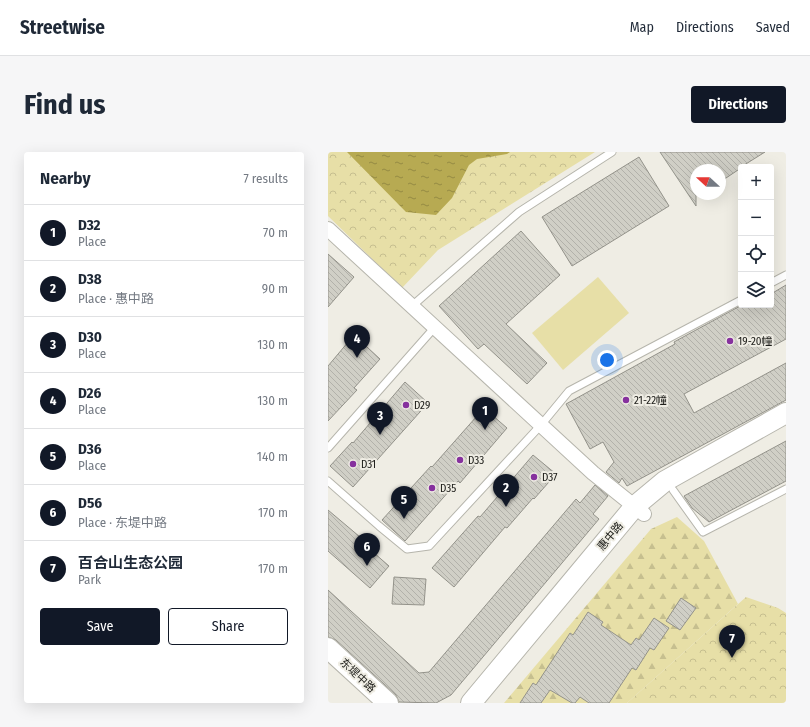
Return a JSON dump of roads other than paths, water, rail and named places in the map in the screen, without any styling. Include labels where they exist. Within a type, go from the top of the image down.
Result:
[{"type":"street","points":[[329,232],[412,306],[593,473],[639,510]]},
{"type":"street","name":"惠中路","points":[[471,703],[664,481],[786,413]]},
{"type":"street","name":"惠中路","points":[[486,703],[639,510],[786,426]]},
{"type":"street","name":"东堤中路","points":[[328,648],[388,703]]},
{"type":"street","name":"东堤中路","points":[[328,666],[368,703]]},
{"type":"lane","points":[[412,306],[519,212],[612,152]]},
{"type":"lane","points":[[774,282],[786,276]]},
{"type":"lane","points":[[328,481],[407,550],[429,546],[569,391],[738,302]]},
{"type":"lane","points":[[328,448],[435,327]]},
{"type":"lane","points":[[673,490],[703,532],[786,489]]},
{"type":"water","points":[[347,152],[510,152],[507,154],[477,159],[469,165],[452,198],[436,215],[406,212]]},
{"type":"place","name":"19-20幢","points":[[730,341]]},
{"type":"place","name":"D26","points":[[357,358]]},
{"type":"place","name":"21-22幢","points":[[626,400]]},
{"type":"place","name":"D29","points":[[406,405]]},
{"type":"place","name":"D32","points":[[485,430]]},
{"type":"place","name":"D30","points":[[380,435]]},
{"type":"place","name":"D33","points":[[460,460]]},
{"type":"place","name":"D31","points":[[353,464]]},
{"type":"place","name":"D37","points":[[534,477]]},
{"type":"place","name":"D35","points":[[432,488]]},
{"type":"place","name":"D38","points":[[506,507]]},
{"type":"place","name":"D36","points":[[404,519]]},
{"type":"place","name":"D56","points":[[367,566]]},
{"type":"place","name":"百合山生态公园","points":[[732,658]]}]
